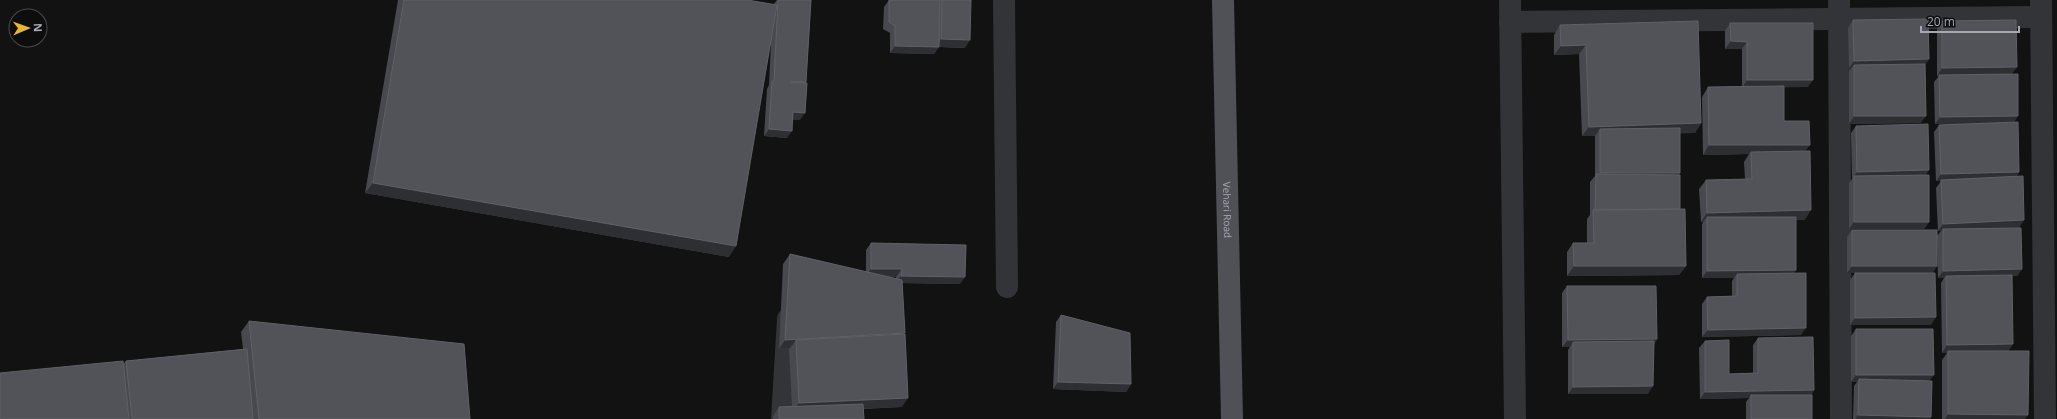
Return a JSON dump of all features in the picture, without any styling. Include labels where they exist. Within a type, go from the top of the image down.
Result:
[{"type":"main road","name":"Vehari Road","points":[[1223,0],[1232,419]]},
{"type":"street","points":[[1004,0],[1007,287]]},
{"type":"street","points":[[1510,0],[1515,419]]},
{"type":"street","points":[[1510,22],[1839,10],[2041,9],[2050,232],[2045,419]]},
{"type":"street","points":[[1839,10],[1841,419]]},
{"type":"street","points":[[782,419],[788,312]]},
{"type":"building","points":[[404,0],[747,0],[777,5],[736,246],[373,183]]},
{"type":"building","points":[[778,0],[811,0],[806,82],[791,82],[807,83],[805,113],[793,112],[792,131],[769,129],[772,81],[774,81]]},
{"type":"building","points":[[889,0],[940,0],[939,47],[895,46],[895,26],[889,22]]},
{"type":"building","points":[[942,0],[971,0],[970,40],[941,39]]},
{"type":"building","points":[[1928,19],[1929,59],[1854,61],[1853,20]]},
{"type":"building","points":[[2016,20],[2017,67],[1942,68],[1942,21]]},
{"type":"building","points":[[1698,21],[1701,123],[1589,127],[1586,45],[1561,46],[1560,25]]},
{"type":"building","points":[[1730,23],[1813,23],[1813,80],[1747,80],[1747,42],[1731,41]]},
{"type":"building","points":[[1925,64],[1926,116],[1854,116],[1854,65]]},
{"type":"building","points":[[2018,74],[2018,116],[1940,117],[1939,75]]},
{"type":"building","points":[[1784,86],[1784,121],[1809,121],[1810,145],[1709,145],[1708,87]]},
{"type":"building","points":[[2018,122],[2019,172],[1941,174],[1939,125]]},
{"type":"building","points":[[1928,124],[1929,170],[1857,172],[1856,126]]},
{"type":"building","points":[[1680,128],[1680,173],[1600,173],[1600,129]]},
{"type":"building","points":[[1810,151],[1811,210],[1707,213],[1706,180],[1752,179],[1751,152]]},
{"type":"building","points":[[1596,174],[1680,175],[1680,209],[1595,210]]},
{"type":"building","points":[[1929,175],[1929,222],[1854,222],[1854,176]]},
{"type":"building","points":[[2023,176],[2024,220],[1943,224],[1941,180]]},
{"type":"building","points":[[1685,209],[1686,266],[1574,266],[1573,243],[1594,243],[1593,210]]},
{"type":"building","points":[[1707,217],[1796,217],[1796,270],[1707,271]]},
{"type":"building","points":[[2021,228],[2022,269],[1943,271],[1943,229]]},
{"type":"building","points":[[1852,230],[1937,230],[1937,266],[1852,266]]},
{"type":"building","points":[[871,243],[966,245],[965,277],[901,276],[902,269],[871,269]]},
{"type":"building","points":[[790,254],[902,280],[905,333],[785,340]]},
{"type":"building","points":[[1806,273],[1806,328],[1708,330],[1707,297],[1737,296],[1737,274]]},
{"type":"building","points":[[1855,273],[1935,273],[1936,317],[1855,318]]},
{"type":"building","points":[[2012,275],[2013,344],[1947,345],[1946,276]]},
{"type":"building","points":[[1567,286],[1656,286],[1657,339],[1568,340]]},
{"type":"building","points":[[1061,315],[1130,333],[1131,384],[1058,382]]},
{"type":"building","points":[[249,321],[464,344],[470,419],[259,419]]},
{"type":"building","points":[[1856,329],[1933,329],[1934,375],[1856,375]]},
{"type":"building","points":[[905,334],[908,398],[799,403],[796,340]]},
{"type":"building","points":[[1813,337],[1814,390],[1705,392],[1705,341],[1729,340],[1729,374],[1758,373],[1758,338]]},
{"type":"building","points":[[1654,341],[1653,386],[1573,387],[1573,342]]},
{"type":"building","points":[[247,349],[253,419],[132,419],[126,361]]},
{"type":"building","points":[[1948,351],[2029,351],[2028,415],[1948,414]]},
{"type":"building","points":[[123,361],[129,419],[0,419],[0,373]]},
{"type":"building","points":[[1859,379],[1932,381],[1931,417],[1858,415]]},
{"type":"building","points":[[1751,395],[1812,395],[1812,419],[1751,419]]},
{"type":"building","points":[[863,404],[864,419],[779,419],[779,407]]}]
